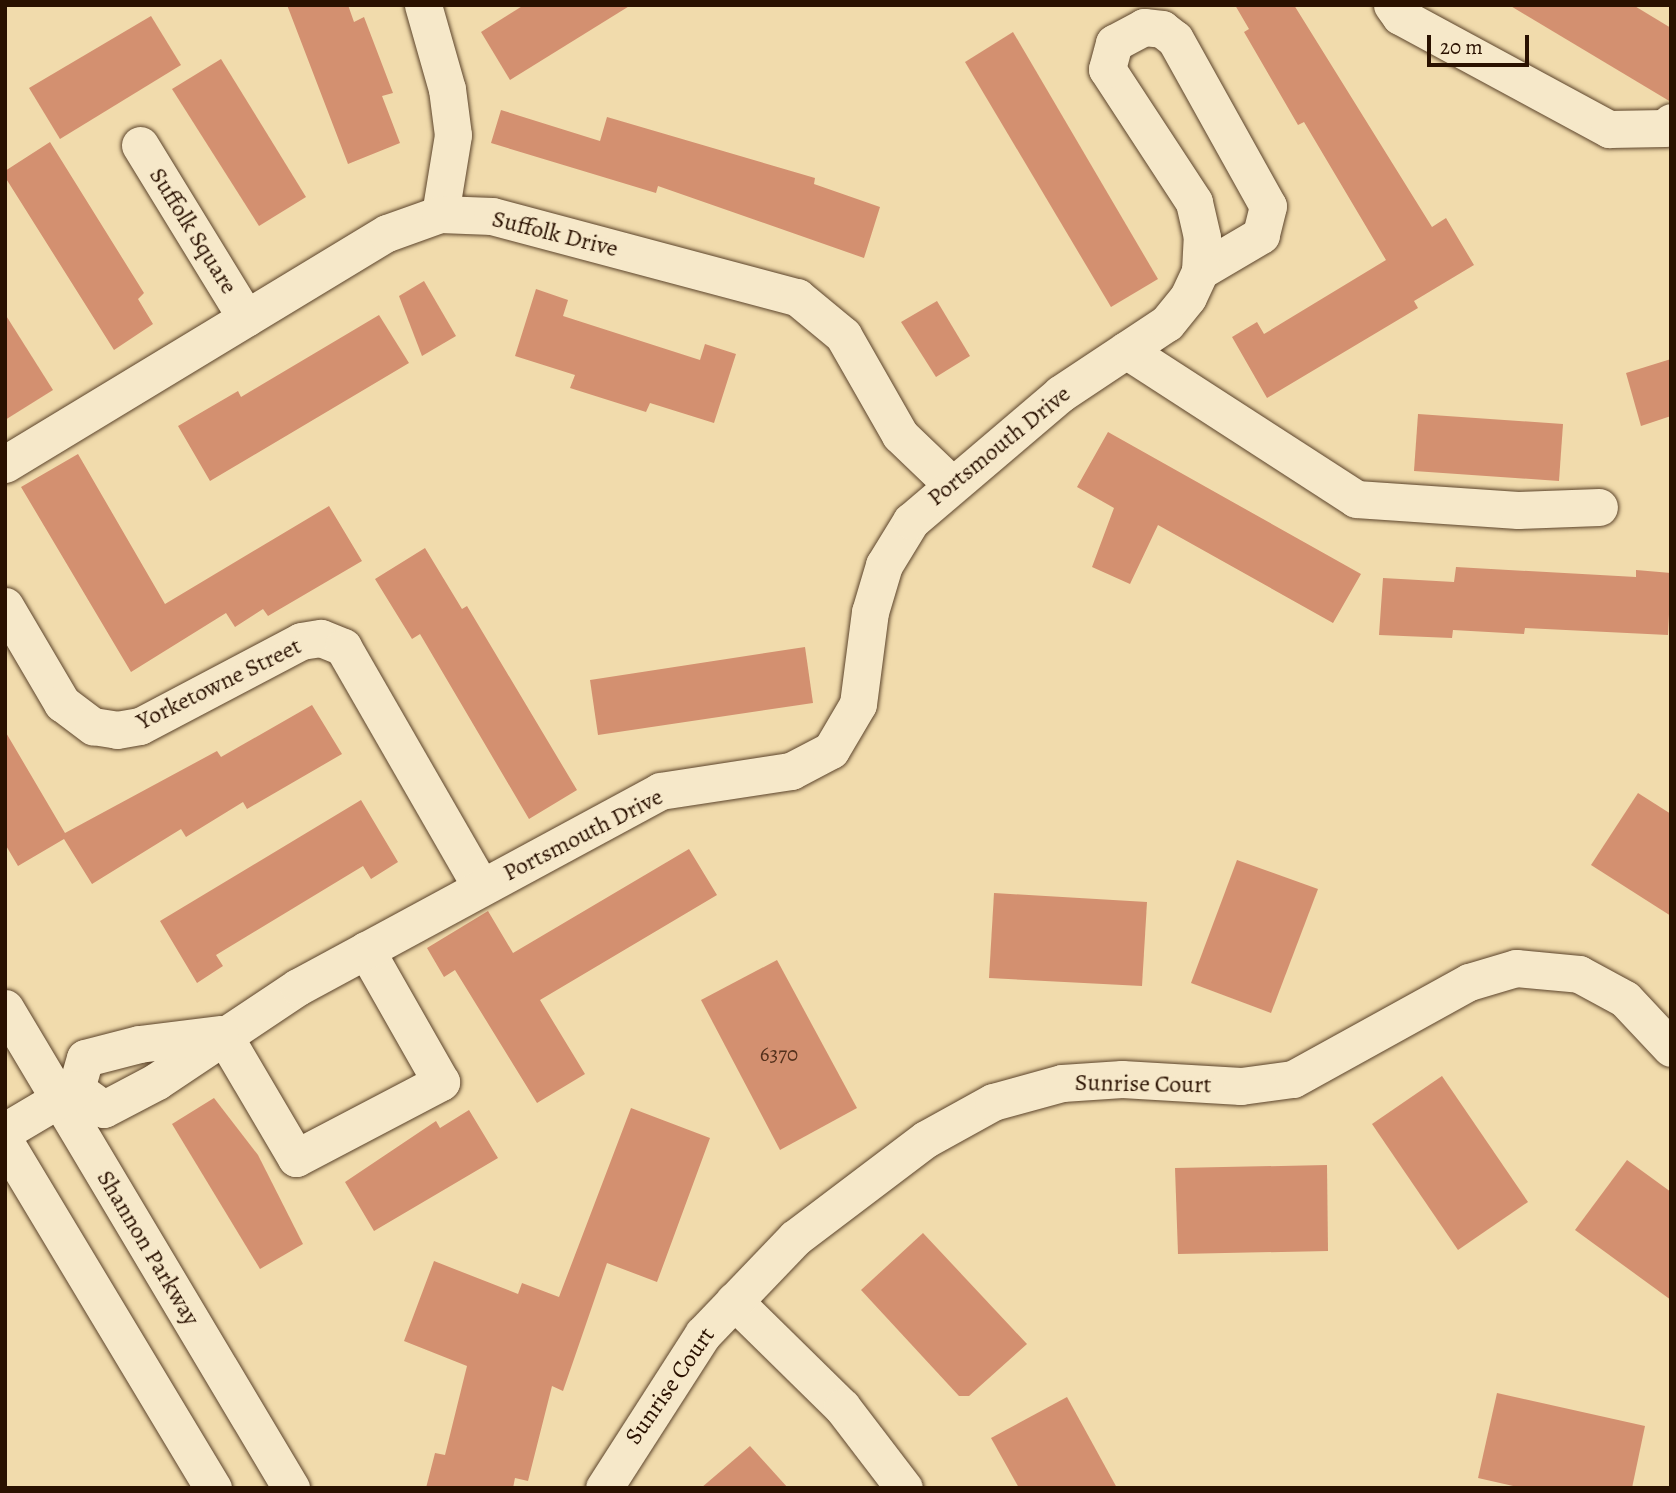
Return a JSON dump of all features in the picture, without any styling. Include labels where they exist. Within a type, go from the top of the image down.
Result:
[{"type":"street","points":[[423,5],[447,89],[453,135],[440,214]]},
{"type":"street","points":[[1392,5],[1400,16],[1609,129],[1665,128],[1671,122]]},
{"type":"street","points":[[1144,27],[1161,29],[1175,39],[1268,206],[1261,235],[1200,271],[1202,237],[1194,202],[1107,69],[1114,43],[1144,27]]},
{"type":"street","name":"Suffolk Square","points":[[140,145],[246,318]]},
{"type":"street","name":"Suffolk Drive","points":[[5,464],[387,233],[440,214],[492,216],[797,297],[843,335],[900,435],[950,483]]},
{"type":"street","name":"Portsmouth Drive","points":[[223,1034],[139,1044],[85,1058],[67,1093],[104,1109],[157,1082],[223,1034],[366,950],[660,791],[791,771],[831,750],[858,705],[870,612],[884,565],[911,521],[950,483],[1060,394],[1167,323],[1188,297],[1200,271]]},
{"type":"street","points":[[1126,350],[1356,499],[1518,510],[1599,507]]},
{"type":"street","name":"Yorketowne Street","points":[[5,606],[62,703],[93,726],[117,730],[140,726],[301,640],[321,638],[343,647],[481,887]]},
{"type":"street","points":[[223,1034],[296,1158],[441,1082],[366,950]]},
{"type":"street","name":"Sunrise Court","points":[[604,1488],[703,1334],[795,1238],[926,1139],[993,1102],[1062,1083],[1122,1079],[1241,1086],[1293,1079],[1468,982],[1516,968],[1579,974],[1625,999],[1671,1048]]},
{"type":"street","name":"Shannon Parkway","points":[[5,1008],[67,1093],[291,1488]]},
{"type":"street","points":[[5,1131],[67,1093]]},
{"type":"street","points":[[5,1142],[213,1488]]},
{"type":"street","points":[[734,1301],[842,1407],[904,1488]]},
{"type":"building","points":[[287,5],[348,5],[354,22],[364,17],[393,93],[382,96],[400,143],[348,164]]},
{"type":"building","points":[[524,5],[631,5],[510,80],[481,32]]},
{"type":"building","points":[[1235,5],[1294,5],[1432,227],[1446,218],[1474,265],[1414,301],[1418,308],[1267,398],[1232,337],[1257,322],[1264,334],[1386,260],[1304,122],[1298,125],[1244,32],[1249,29]]},
{"type":"building","points":[[1509,5],[1633,5],[1671,28],[1671,102]]},
{"type":"building","points":[[151,16],[181,65],[60,139],[29,88]]},
{"type":"building","points":[[1013,32],[1158,279],[1111,307],[965,62]]},
{"type":"building","points":[[221,59],[306,197],[259,226],[172,89]]},
{"type":"building","points":[[501,110],[600,141],[607,117],[815,178],[814,184],[880,207],[864,258],[658,186],[656,193],[491,143]]},
{"type":"building","points":[[50,142],[144,293],[138,299],[153,324],[114,350],[5,177],[5,171]]},
{"type":"building","points":[[424,281],[456,336],[422,356],[399,296]]},
{"type":"building","points":[[536,289],[568,300],[563,316],[700,360],[705,344],[736,354],[714,423],[650,403],[646,412],[570,388],[575,375],[515,356]]},
{"type":"building","points":[[937,301],[970,356],[936,377],[901,322]]},
{"type":"building","points":[[5,314],[53,390],[5,420]]},
{"type":"building","points":[[379,315],[409,363],[210,481],[178,426],[238,391],[241,397]]},
{"type":"building","points":[[1671,359],[1671,416],[1641,426],[1626,373]]},
{"type":"building","points":[[1418,414],[1563,424],[1559,481],[1414,471]]},
{"type":"building","points":[[1108,432],[1361,574],[1333,623],[1158,525],[1130,584],[1092,567],[1114,508],[1077,487]]},
{"type":"building","points":[[78,454],[165,604],[329,506],[362,561],[268,616],[263,609],[235,627],[226,613],[131,672],[21,487]]},
{"type":"building","points":[[425,548],[462,609],[467,606],[577,790],[529,819],[420,634],[412,639],[375,579]]},
{"type":"building","points":[[1456,567],[1636,577],[1636,570],[1671,573],[1668,635],[1525,628],[1524,634],[1453,630],[1452,638],[1379,635],[1383,578],[1454,582]]},
{"type":"building","points":[[805,647],[813,703],[598,735],[590,680]]},
{"type":"building","points":[[312,705],[342,754],[247,809],[243,802],[186,837],[181,829],[92,884],[64,839],[18,866],[5,844],[5,731],[65,833],[217,751],[221,757]]},
{"type":"building","points":[[1638,793],[1671,814],[1671,916],[1591,865]]},
{"type":"building","points":[[361,800],[398,862],[371,879],[363,866],[216,955],[223,966],[197,983],[160,921]]},
{"type":"building","points":[[689,849],[717,895],[540,1000],[585,1074],[537,1103],[455,970],[444,977],[427,948],[488,911],[513,953]]},
{"type":"building","points":[[1237,860],[1318,889],[1271,1013],[1191,983]]},
{"type":"building","points":[[994,893],[1147,902],[1142,986],[989,978]]},
{"type":"building","points":[[777,960],[857,1108],[780,1150],[701,1000]]},
{"type":"building","points":[[1442,1076],[1528,1202],[1458,1250],[1372,1124]]},
{"type":"building","points":[[214,1098],[258,1155],[303,1244],[260,1269],[172,1124]]},
{"type":"building","points":[[631,1108],[710,1138],[657,1282],[607,1263],[563,1391],[552,1386],[528,1481],[515,1478],[513,1488],[426,1488],[435,1453],[445,1455],[467,1366],[404,1341],[434,1261],[518,1294],[522,1283],[559,1297]]},
{"type":"building","points":[[469,1110],[498,1158],[374,1231],[345,1182],[436,1121],[440,1128]]},
{"type":"building","points":[[1627,1160],[1671,1192],[1671,1300],[1575,1230]]},
{"type":"building","points":[[1327,1165],[1328,1251],[1178,1254],[1175,1168]]},
{"type":"building","points":[[923,1233],[1027,1344],[969,1396],[959,1396],[861,1290]]},
{"type":"building","points":[[1497,1393],[1645,1426],[1632,1488],[1522,1488],[1478,1478]]},
{"type":"building","points":[[1067,1397],[1117,1488],[1019,1488],[991,1438]]},
{"type":"building","points":[[750,1446],[788,1488],[701,1488]]}]
